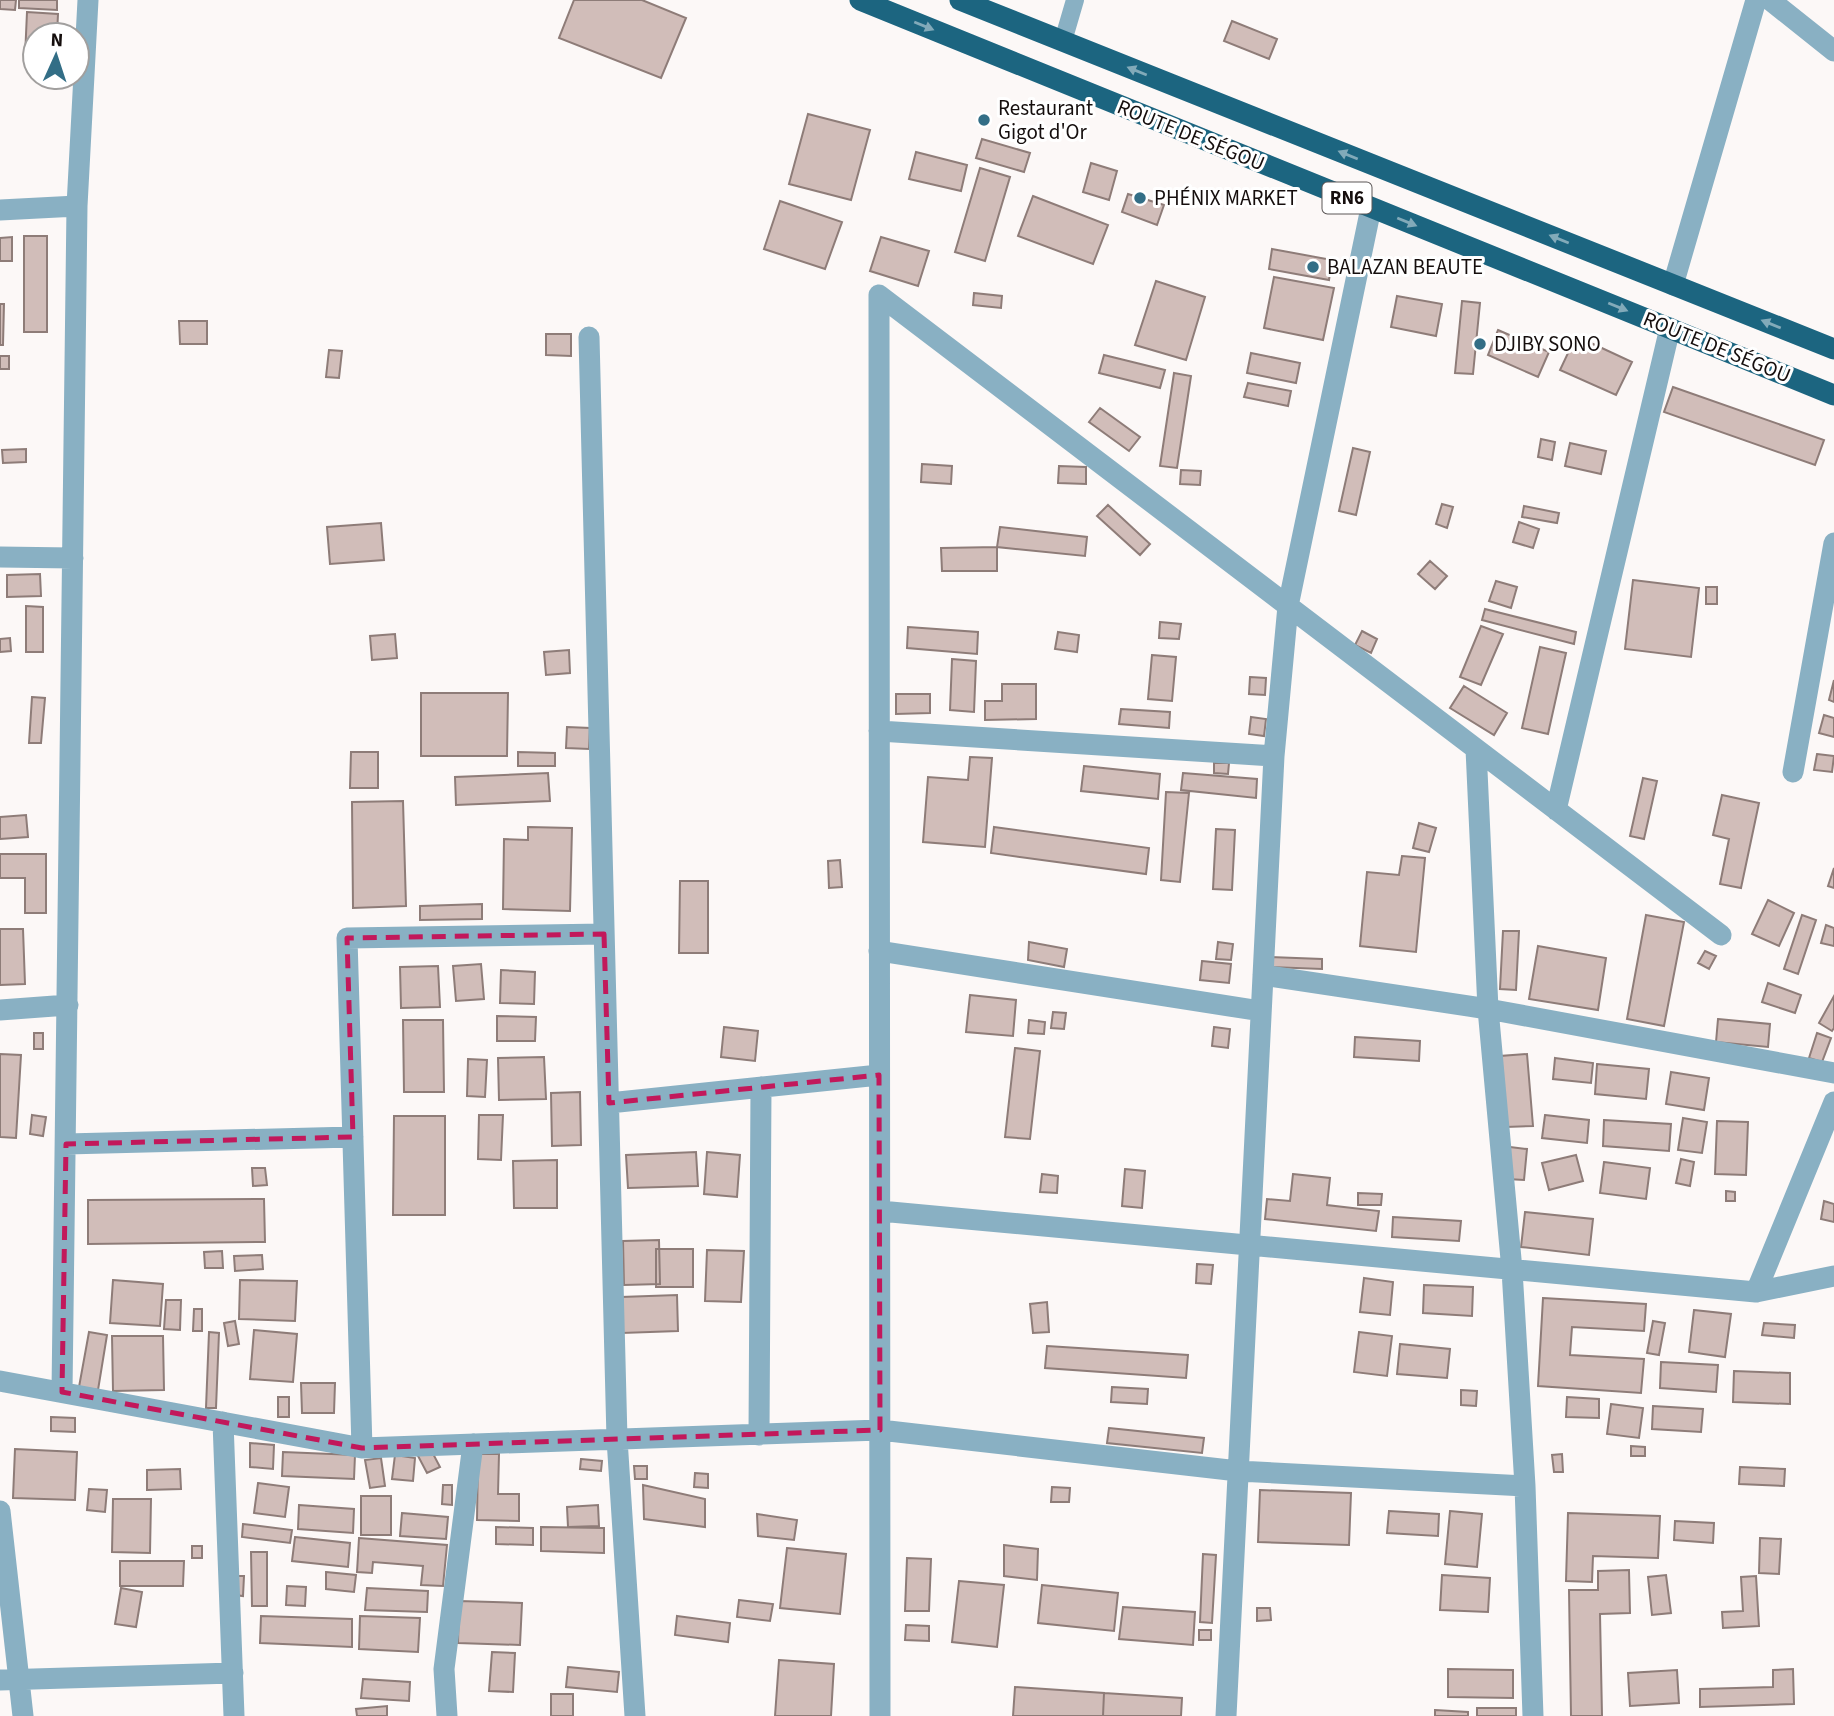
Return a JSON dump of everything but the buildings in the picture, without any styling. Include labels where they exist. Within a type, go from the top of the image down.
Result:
[{"type":"highway","name":"ROUTE DE SÉGOU","points":[[860,0],[1834,395]]},
{"type":"highway","name":"ROUTE DE SÉGOU","points":[[964,1],[1834,349]]},
{"type":"street","points":[[62,1392],[77,206],[88,0]]},
{"type":"street","points":[[1673,285],[1756,0]]},
{"type":"street","points":[[1770,0],[1834,51]]},
{"type":"street","points":[[0,210],[77,206]]},
{"type":"street","points":[[1226,1716],[1274,756],[1287,606],[1371,208]]},
{"type":"street","points":[[880,1716],[879,295],[1720,935]]},
{"type":"street","points":[[1556,810],[1671,328]]},
{"type":"street","points":[[589,337],[617,1439],[635,1716]]},
{"type":"street","points":[[1793,772],[1834,543]]},
{"type":"street","points":[[0,557],[73,558]]},
{"type":"street","points":[[879,731],[1274,756]]},
{"type":"street","points":[[1476,749],[1488,1009],[1512,1269],[1525,1486],[1532,1716]]},
{"type":"street","points":[[362,1448],[347,938],[604,934]]},
{"type":"street","points":[[879,951],[1261,1011]]},
{"type":"street","points":[[1263,975],[1488,1009],[1834,1073]]},
{"type":"street","points":[[0,1010],[68,1005]]},
{"type":"street","points":[[609,1103],[879,1075]]},
{"type":"street","points":[[760,1435],[761,1087]]},
{"type":"street","points":[[1756,1292],[1834,1102]]},
{"type":"street","points":[[66,1144],[353,1137]]},
{"type":"street","points":[[880,1211],[1756,1292],[1834,1276]]},
{"type":"street","points":[[0,1381],[362,1448],[880,1430],[1238,1471],[1525,1486]]},
{"type":"street","points":[[223,1422],[234,1716]]},
{"type":"street","points":[[447,1716],[444,1669],[473,1444]]},
{"type":"street","points":[[0,1511],[10,1680],[23,1716]]},
{"type":"street","points":[[10,1680],[233,1673]]},
{"type":"lane","points":[[1063,41],[1075,0]]},
{"type":"highlighted area","points":[[604,934],[609,1103],[879,1075],[880,1430],[362,1448],[62,1392],[66,1144],[353,1137],[347,938]]},
{"type":"place","name":"Restaurant Gigot d'Or","points":[[984,120]]},
{"type":"place","name":"PHÉNIX MARKET","points":[[1140,198]]},
{"type":"place","name":"BALAZAN BEAUTE","points":[[1313,267]]},
{"type":"place","name":"DJIBY SONO","points":[[1480,344]]}]
